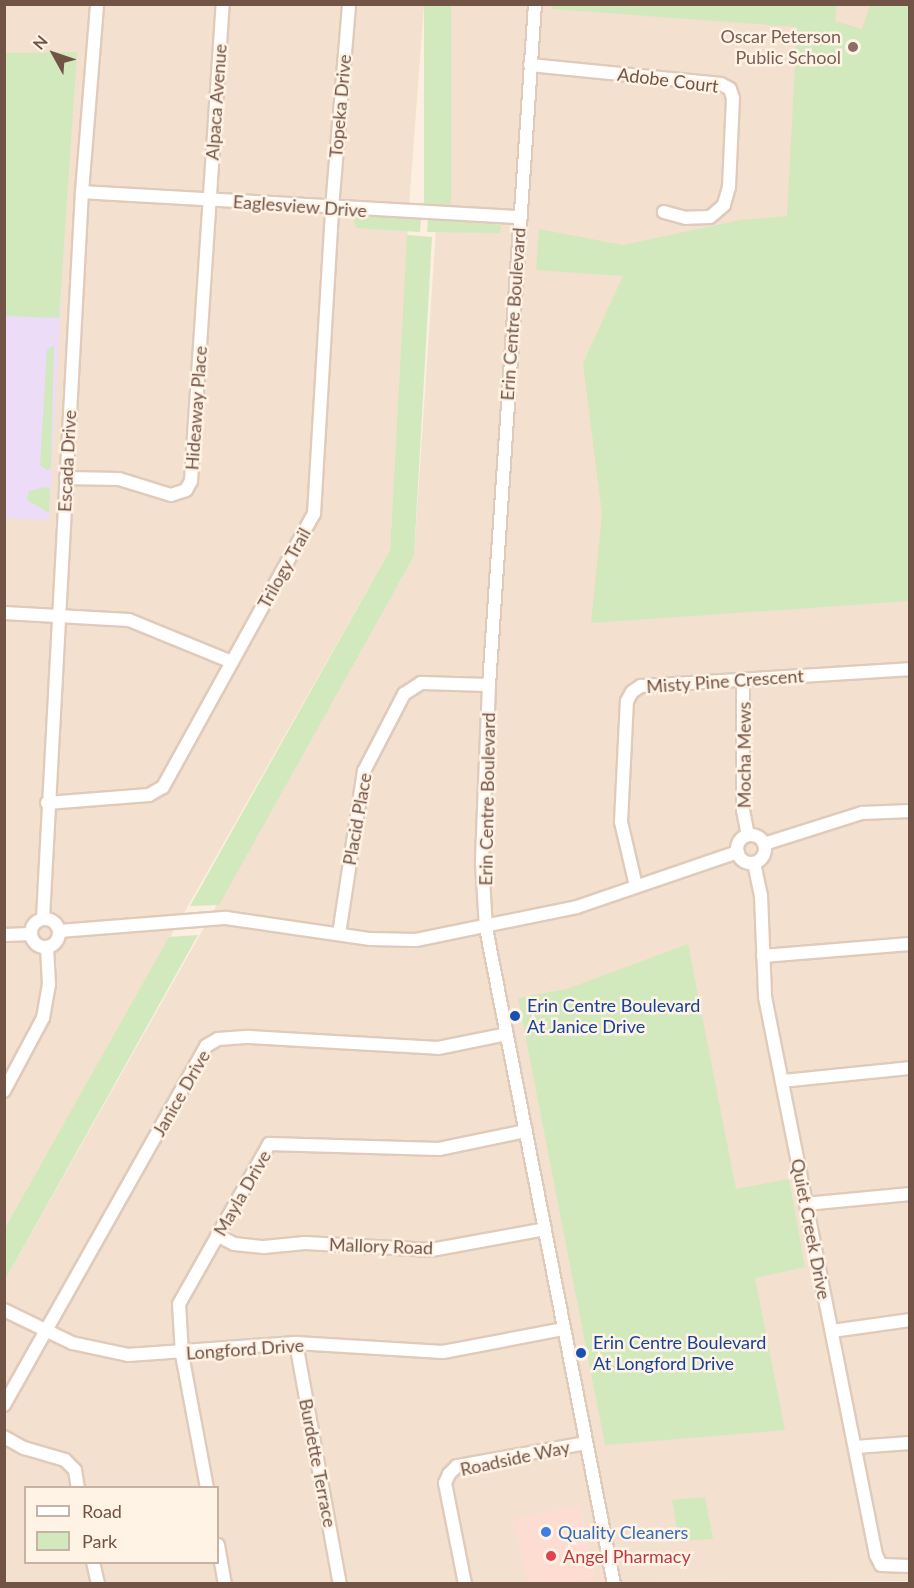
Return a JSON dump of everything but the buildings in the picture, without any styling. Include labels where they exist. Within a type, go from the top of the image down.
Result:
[{"type":"street","name":"Escada Drive","points":[[43,918],[47,803],[82,192],[97,4]]},
{"type":"street","name":"Alpaca Avenue","points":[[208,200],[223,4]]},
{"type":"street","name":"Topeka Drive","points":[[332,208],[349,4]]},
{"type":"street","name":"Erin Centre Boulevard","points":[[535,4],[489,685],[482,863],[486,928],[614,1584]]},
{"type":"street","name":"Adobe Court","points":[[530,65],[721,84],[729,89],[733,98],[729,187],[724,205],[710,217],[686,218],[664,212]]},
{"type":"street","name":"Eaglesview Drive","points":[[82,192],[519,217]]},
{"type":"street","name":"Hideaway Place","points":[[66,478],[119,479],[171,495],[186,490],[191,481],[208,200]]},
{"type":"street","name":"Trilogy Trail","points":[[47,803],[149,795],[161,790],[314,514],[332,208]]},
{"type":"street","points":[[4,613],[58,614],[129,620],[232,662]]},
{"type":"street","name":"Misty Pine Crescent","points":[[636,886],[621,822],[627,701],[641,686],[909,669]]},
{"type":"street","name":"Mocha Mews","points":[[743,679],[743,810],[747,833]]},
{"type":"street","name":"Placid Place","points":[[339,934],[364,771],[404,694],[421,683],[489,685]]},
{"type":"street","points":[[764,844],[862,813],[909,811]]},
{"type":"street","points":[[747,833],[759,838],[764,844],[763,857],[754,863],[745,861],[738,852],[741,840],[747,833]]},
{"type":"street","points":[[59,931],[226,918],[339,934],[416,940],[486,928],[577,908],[738,852]]},
{"type":"street","name":"Quiet Creek Drive","points":[[754,863],[761,896],[765,997],[876,1555],[881,1565],[909,1566]]},
{"type":"street","points":[[43,918],[52,920],[59,931],[56,942],[46,947],[36,944],[30,934],[34,923],[43,918]]},
{"type":"street","points":[[4,935],[30,934]]},
{"type":"street","points":[[763,956],[909,944]]},
{"type":"street","points":[[4,1091],[43,1018],[49,985],[46,947]]},
{"type":"street","name":"Janice Drive","points":[[4,1405],[206,1046],[218,1039],[249,1037],[438,1048],[507,1034]]},
{"type":"street","points":[[782,1081],[909,1068]]},
{"type":"street","name":"Mayla Drive","points":[[207,1486],[182,1354],[179,1304],[269,1144],[438,1149],[526,1131]]},
{"type":"street","points":[[806,1204],[909,1194]]},
{"type":"street","name":"Mallory Road","points":[[217,1235],[234,1244],[264,1247],[304,1243],[431,1250],[544,1229]]},
{"type":"street","name":"Longford Drive","points":[[4,1310],[104,1353],[182,1354],[296,1343],[443,1352],[564,1329]]},
{"type":"street","points":[[832,1331],[909,1320]]},
{"type":"street","name":"Burdette Terrace","points":[[296,1343],[340,1584]]},
{"type":"street","points":[[4,1437],[24,1448],[65,1461],[75,1470],[78,1486]]},
{"type":"street","name":"Roadside Way","points":[[465,1584],[445,1483],[449,1474],[457,1466],[586,1443]]},
{"type":"street","points":[[855,1447],[909,1443]]},
{"type":"street","points":[[219,1551],[225,1584]]},
{"type":"street","points":[[93,1564],[98,1584]]},
{"type":"shaded area","points":[[5,5],[424,5],[409,206],[390,550],[5,1228]]},
{"type":"shaded area","points":[[451,5],[909,5],[909,1581],[5,1584],[5,1280],[414,556]]},
{"type":"shaded area","points":[[5,303],[61,303],[49,520],[5,518]]},
{"type":"shaded area","points":[[580,1505],[595,1581],[528,1583],[513,1519]]},
{"type":"green space","points":[[424,5],[451,5],[451,207],[424,207]]},
{"type":"green space","points":[[553,5],[837,5],[835,21],[862,29],[870,5],[909,5],[909,601],[591,623],[602,514],[583,363],[623,276],[536,270],[539,229],[623,245],[740,220],[787,216],[797,27],[552,9]]},
{"type":"green space","points":[[77,52],[59,318],[5,316],[5,53]]},
{"type":"green space","points":[[353,216],[421,219],[420,232],[356,228]]},
{"type":"green space","points":[[428,219],[493,223],[501,226],[500,233],[427,232]]},
{"type":"green space","points":[[407,235],[432,237],[414,556],[219,905],[190,906],[390,550]]},
{"type":"green space","points":[[54,345],[51,468],[47,470],[40,465],[47,350]]},
{"type":"green space","points":[[46,487],[50,489],[49,513],[27,500],[29,491]]},
{"type":"green space","points":[[198,935],[5,1280],[5,1228],[169,937]]},
{"type":"green space","points":[[688,944],[736,1189],[789,1179],[805,1267],[755,1278],[785,1430],[605,1445],[518,998],[567,989]]},
{"type":"green space","points":[[705,1497],[713,1539],[679,1541],[672,1500]]},
{"type":"place","name":"Oscar Peterson Public School","points":[[853,47]]},
{"type":"place","name":"Erin Centre Boulevard At Janice Drive","points":[[515,1016]]},
{"type":"place","name":"Erin Centre Boulevard At Longford Drive","points":[[581,1353]]},
{"type":"place","name":"Quality Cleaners","points":[[546,1532]]},
{"type":"place","name":"Angel Pharmacy","points":[[551,1556]]}]
